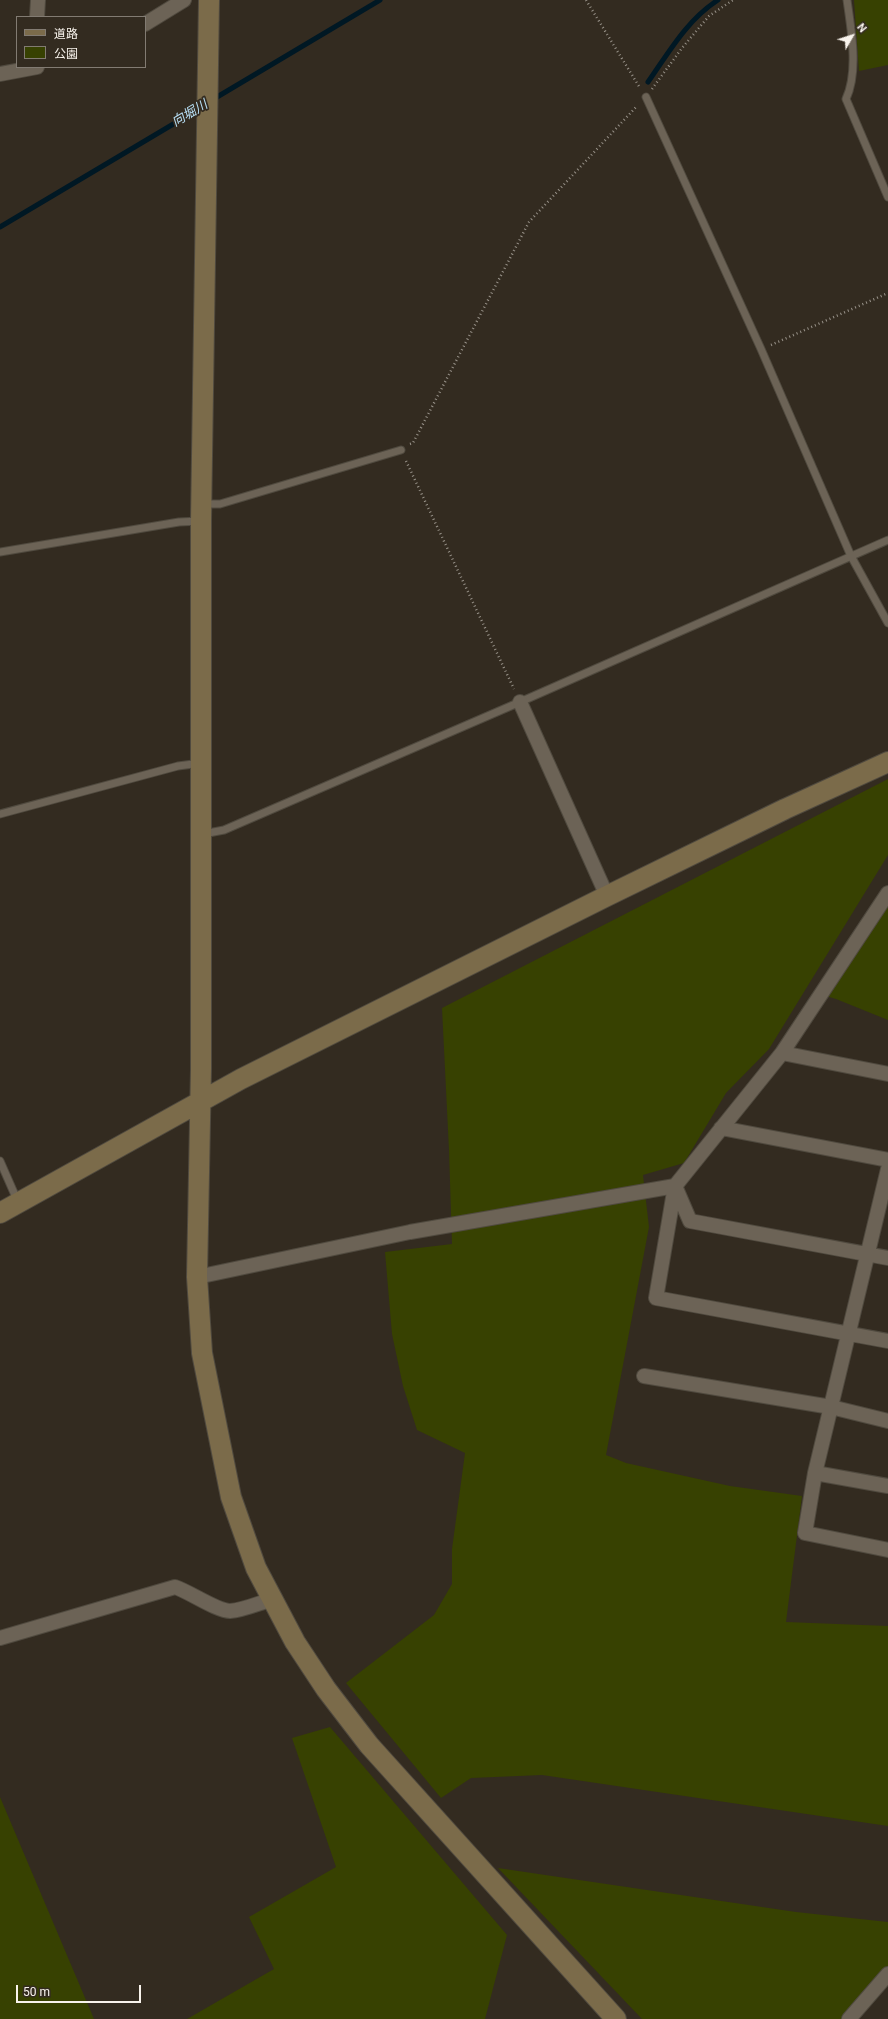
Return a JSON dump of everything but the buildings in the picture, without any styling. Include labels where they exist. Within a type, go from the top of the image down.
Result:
[{"type":"street","points":[[37,16],[38,0]]},
{"type":"street","points":[[146,23],[184,0]]},
{"type":"street","points":[[209,0],[201,512],[200,1102],[197,1277],[202,1353],[231,1497],[256,1568],[296,1642],[318,1678],[369,1745],[616,2019]]},
{"type":"street","points":[[0,74],[32,68]]},
{"type":"street","points":[[520,702],[607,896]]},
{"type":"street","points":[[0,1212],[248,1075],[784,809],[888,762]]},
{"type":"street","points":[[888,893],[782,1053],[675,1186],[656,1298],[888,1341]]},
{"type":"street","points":[[782,1053],[888,1074]]},
{"type":"street","points":[[721,1128],[888,1160]]},
{"type":"street","points":[[888,1169],[830,1407],[815,1473],[804,1533],[888,1550]]},
{"type":"street","points":[[197,1277],[410,1232],[675,1186]]},
{"type":"street","points":[[675,1186],[690,1221],[888,1258]]},
{"type":"street","points":[[644,1376],[830,1407],[888,1421]]},
{"type":"street","points":[[815,1473],[888,1486]]},
{"type":"street","points":[[0,1638],[175,1587],[187,1591],[205,1602],[229,1611],[273,1599]]},
{"type":"street","points":[[849,2019],[888,1974]]},
{"type":"lane","points":[[847,0],[852,33],[853,59],[850,91],[846,99],[888,196]]},
{"type":"lane","points":[[646,97],[761,349],[851,556],[888,623]]},
{"type":"lane","points":[[0,552],[179,522],[220,504],[401,450]]},
{"type":"lane","points":[[200,834],[224,830],[888,540]]},
{"type":"lane","points":[[0,814],[178,766],[201,763]]},
{"type":"lane","points":[[0,1161],[18,1203]]},
{"type":"path","points":[[586,0],[646,97]]},
{"type":"path","points":[[520,702],[401,450],[413,443],[529,222],[646,97],[682,48],[709,16],[733,0]]},
{"type":"path","points":[[761,349],[888,293]]},
{"type":"green space","points":[[854,0],[888,0],[888,65],[859,71]]},
{"type":"green space","points":[[888,779],[888,855],[769,1049],[726,1093],[684,1163],[643,1175],[649,1227],[606,1455],[626,1463],[730,1486],[802,1496],[786,1622],[888,1626],[888,1826],[542,1775],[471,1778],[441,1798],[346,1683],[434,1615],[452,1584],[452,1549],[465,1453],[417,1430],[403,1386],[392,1334],[385,1252],[452,1244],[442,1008]]},
{"type":"green space","points":[[888,893],[888,1020],[826,996]]},
{"type":"green space","points":[[330,1727],[507,1935],[485,2019],[187,2019],[274,1969],[249,1917],[336,1867],[292,1738]]},
{"type":"green space","points":[[0,1797],[94,2019],[0,2019]]},
{"type":"green space","points":[[498,1868],[796,1912],[888,1922],[888,1979],[847,2019],[642,2019]]},
{"type":"waterway","name":"向堀川","points":[[212,100],[380,0]]},
{"type":"waterway","points":[[648,82],[679,37],[697,17],[718,0]]},
{"type":"waterway","name":"向堀川","points":[[0,227],[202,107]]}]
